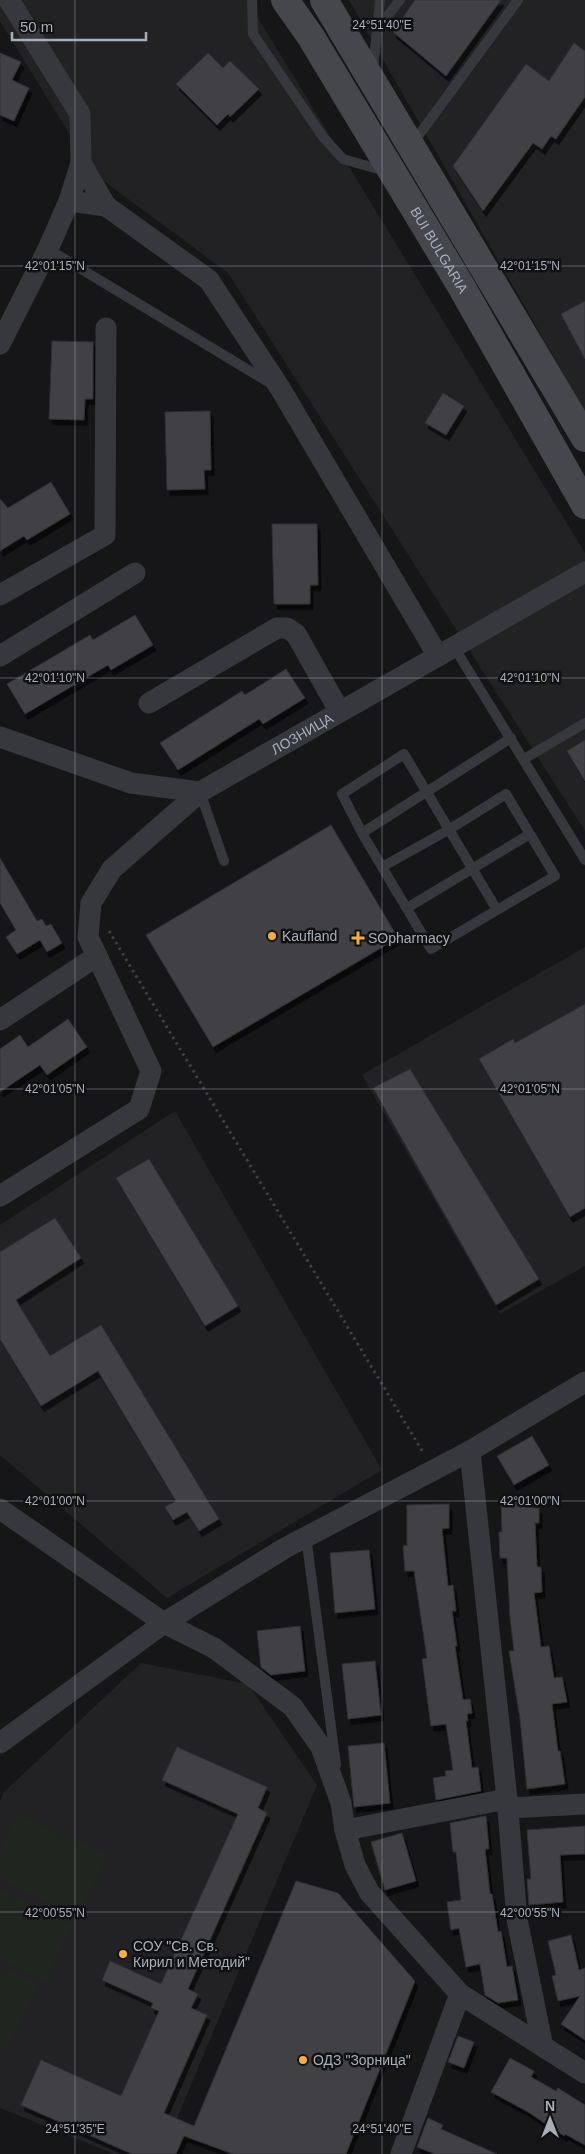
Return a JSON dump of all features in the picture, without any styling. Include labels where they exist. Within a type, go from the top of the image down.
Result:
[{"type":"main road","name":"BUI BULGARIA","points":[[285,0],[311,37],[461,286],[585,505]]},
{"type":"main road","name":"BUI BULGARIA","points":[[324,0],[585,438]]},
{"type":"street","points":[[0,344],[48,249],[69,201],[81,163],[80,114],[9,0]]},
{"type":"street","points":[[81,163],[106,206],[209,280],[280,388],[446,651]]},
{"type":"street","points":[[69,201],[106,206]]},
{"type":"street","points":[[0,595],[105,535],[106,328]]},
{"type":"street","name":"ЛОЗНИЦА","points":[[92,903],[112,869],[200,792],[585,572]]},
{"type":"street","points":[[0,656],[135,573]]},
{"type":"street","points":[[149,703],[277,628],[287,628],[296,634],[340,712]]},
{"type":"street","points":[[0,737],[131,783],[200,792]]},
{"type":"street","points":[[0,1196],[139,1108],[151,1071],[88,937],[92,903]]},
{"type":"street","points":[[0,1020],[97,956]]},
{"type":"street","points":[[0,1743],[164,1623],[306,1536],[470,1451],[585,1382]]},
{"type":"street","points":[[470,1451],[508,1803],[517,1919],[543,2047]]},
{"type":"street","points":[[0,1509],[164,1623],[214,1648],[292,1706],[321,1748],[341,1803],[345,1830],[355,1865],[369,1892],[460,1994],[585,2073]]},
{"type":"street","points":[[345,1830],[508,1803],[585,1804]]},
{"type":"street","points":[[401,2154],[460,1994]]},
{"type":"lane","points":[[252,0],[252,34],[323,136],[343,159],[393,173]]},
{"type":"lane","points":[[371,80],[380,0]]},
{"type":"lane","points":[[377,29],[400,0]]},
{"type":"lane","points":[[410,146],[518,0]]},
{"type":"lane","points":[[48,249],[280,388]]},
{"type":"lane","points":[[446,651],[511,738],[585,860]]},
{"type":"lane","points":[[524,759],[585,723]]},
{"type":"lane","points":[[362,833],[511,738]]},
{"type":"lane","points":[[382,867],[450,829],[506,794],[555,876],[431,949],[407,908],[382,867],[362,833],[342,794],[404,754],[450,829],[497,910]]},
{"type":"lane","points":[[200,792],[224,861]]},
{"type":"lane","points":[[407,908],[530,834]]},
{"type":"lane","points":[[306,1536],[341,1803]]},
{"type":"path","points":[[92,903],[434,1470]]},
{"type":"shaded area","points":[[0,0],[247,0],[585,553],[585,831],[228,273],[93,173],[0,21]]},
{"type":"shaded area","points":[[349,0],[585,0],[585,412]]},
{"type":"shaded area","points":[[585,947],[585,1266],[500,1314],[362,1075]]},
{"type":"shaded area","points":[[175,1111],[382,1470],[167,1598],[0,1455],[0,1225]]},
{"type":"shaded area","name":"СОУ \"Св. Св. Кирил и Методий\"","points":[[141,1663],[248,1684],[317,1785],[162,2154],[114,2154],[0,2108],[0,1801],[4,1792]]},
{"type":"shaded area","points":[[18,1813],[108,1856],[78,1917],[0,1879],[0,1850]]},
{"type":"shaded area","points":[[0,1891],[72,1925],[45,1982],[0,1960]]},
{"type":"shaded area","points":[[0,1967],[37,1984],[7,2050],[0,2047]]},
{"type":"building","points":[[415,0],[501,0],[446,76],[393,32]]},
{"type":"building","points":[[574,43],[585,51],[585,97],[556,139],[551,136],[542,149],[533,143],[483,211],[453,166],[526,64],[549,81]]},
{"type":"building","points":[[0,53],[21,62],[12,80],[29,88],[14,121],[0,115]]},
{"type":"building","points":[[208,53],[223,68],[230,61],[259,89],[230,117],[228,114],[217,125],[176,84]]},
{"type":"building","points":[[585,301],[585,359],[561,314]]},
{"type":"building","points":[[52,341],[93,342],[93,399],[85,399],[84,420],[49,419]]},
{"type":"building","points":[[443,393],[464,406],[446,435],[425,423]]},
{"type":"building","points":[[210,411],[211,470],[204,470],[205,489],[167,490],[165,412]]},
{"type":"building","points":[[51,482],[70,514],[27,540],[24,536],[0,551],[0,499],[8,508]]},
{"type":"building","points":[[272,524],[317,524],[318,585],[310,585],[310,604],[274,604]]},
{"type":"building","points":[[135,615],[153,645],[111,670],[108,665],[25,714],[7,684],[90,635],[93,640]]},
{"type":"building","points":[[286,669],[305,698],[263,724],[259,719],[178,770],[160,743],[242,691],[245,695]]},
{"type":"building","points":[[585,740],[585,781],[567,751]]},
{"type":"building","name":"Kaufland","points":[[331,825],[398,938],[213,1047],[146,935]]},
{"type":"building","points":[[0,858],[37,921],[42,919],[46,926],[51,924],[62,943],[47,952],[40,940],[17,954],[6,937],[16,930],[0,903]]},
{"type":"building","points":[[585,1004],[585,1208],[570,1217],[479,1059],[513,1039],[515,1043]]},
{"type":"building","points":[[68,1019],[87,1047],[47,1075],[40,1065],[0,1092],[0,1049],[20,1035],[28,1047]]},
{"type":"building","points":[[410,1069],[539,1279],[496,1305],[373,1088]]},
{"type":"building","points":[[149,1159],[238,1306],[205,1326],[116,1178]]},
{"type":"building","points":[[55,1218],[81,1258],[16,1300],[50,1356],[101,1325],[219,1519],[199,1531],[187,1512],[173,1520],[165,1507],[176,1501],[98,1371],[41,1406],[0,1339],[0,1252]]},
{"type":"building","points":[[532,1436],[549,1465],[514,1485],[497,1456]]},
{"type":"building","points":[[532,1498],[533,1508],[539,1508],[539,1523],[535,1523],[537,1567],[541,1567],[542,1592],[534,1593],[541,1647],[549,1646],[554,1678],[562,1677],[567,1702],[552,1704],[558,1751],[560,1751],[565,1784],[527,1789],[520,1719],[509,1651],[514,1651],[510,1618],[507,1558],[500,1558],[499,1532],[502,1532],[501,1499]]},
{"type":"building","points":[[449,1504],[449,1528],[442,1529],[448,1586],[453,1585],[456,1611],[452,1611],[457,1646],[455,1646],[463,1700],[470,1699],[472,1713],[467,1714],[468,1721],[466,1721],[472,1768],[478,1767],[481,1791],[436,1800],[433,1778],[446,1776],[445,1771],[453,1770],[446,1724],[431,1726],[422,1659],[427,1658],[414,1571],[405,1571],[403,1546],[407,1545],[407,1505]]},
{"type":"building","points":[[369,1550],[375,1609],[335,1613],[330,1553]]},
{"type":"building","points":[[300,1626],[305,1671],[271,1675],[261,1667],[257,1631]]},
{"type":"building","points":[[375,1661],[381,1715],[348,1719],[342,1664]]},
{"type":"building","points":[[384,1743],[390,1803],[354,1807],[348,1746]]},
{"type":"building","name":"ОДЗ \"Зорница\"","points":[[177,1747],[267,1787],[258,1808],[267,1813],[188,1989],[198,1994],[191,2008],[207,2015],[164,2113],[194,2126],[296,1881],[338,1893],[415,1981],[346,2154],[233,2154],[184,2136],[176,2154],[132,2154],[21,2105],[41,2060],[121,2096],[159,2011],[151,2008],[153,2003],[102,1980],[110,1961],[161,1984],[238,1814],[162,1780]]},
{"type":"building","points":[[486,1816],[489,1849],[485,1849],[490,1894],[492,1894],[498,1932],[501,1931],[507,1967],[512,1966],[518,2000],[498,2003],[485,1995],[480,1964],[466,1967],[459,1928],[451,1930],[447,1902],[461,1900],[456,1852],[453,1852],[450,1823]]},
{"type":"building","points":[[585,1826],[585,1854],[560,1855],[563,1902],[529,1905],[527,1879],[531,1879],[527,1830]]},
{"type":"building","points":[[402,1833],[416,1881],[385,1890],[371,1842]]},
{"type":"building","points":[[571,1935],[579,1970],[585,1968],[585,2040],[561,2024],[580,1996],[558,2001],[552,1976],[556,1975],[548,1941]]},
{"type":"building","points":[[458,2036],[474,2042],[464,2068],[448,2062]]},
{"type":"building","points":[[510,2058],[534,2071],[531,2077],[556,2091],[558,2088],[585,2105],[585,2145],[565,2134],[564,2136],[528,2112],[491,2092]]},
{"type":"building","points":[[428,2118],[443,2125],[441,2129],[497,2154],[435,2154],[417,2147]]},
{"type":"place","name":"Kaufland","points":[[272,936]]},
{"type":"place","name":"SOpharmacy","points":[[358,938]]},
{"type":"place","name":"СОУ \"Св. Св. Кирил и Методий\"","points":[[123,1954]]},
{"type":"place","name":"ОДЗ \"Зорница\"","points":[[303,2060]]}]
